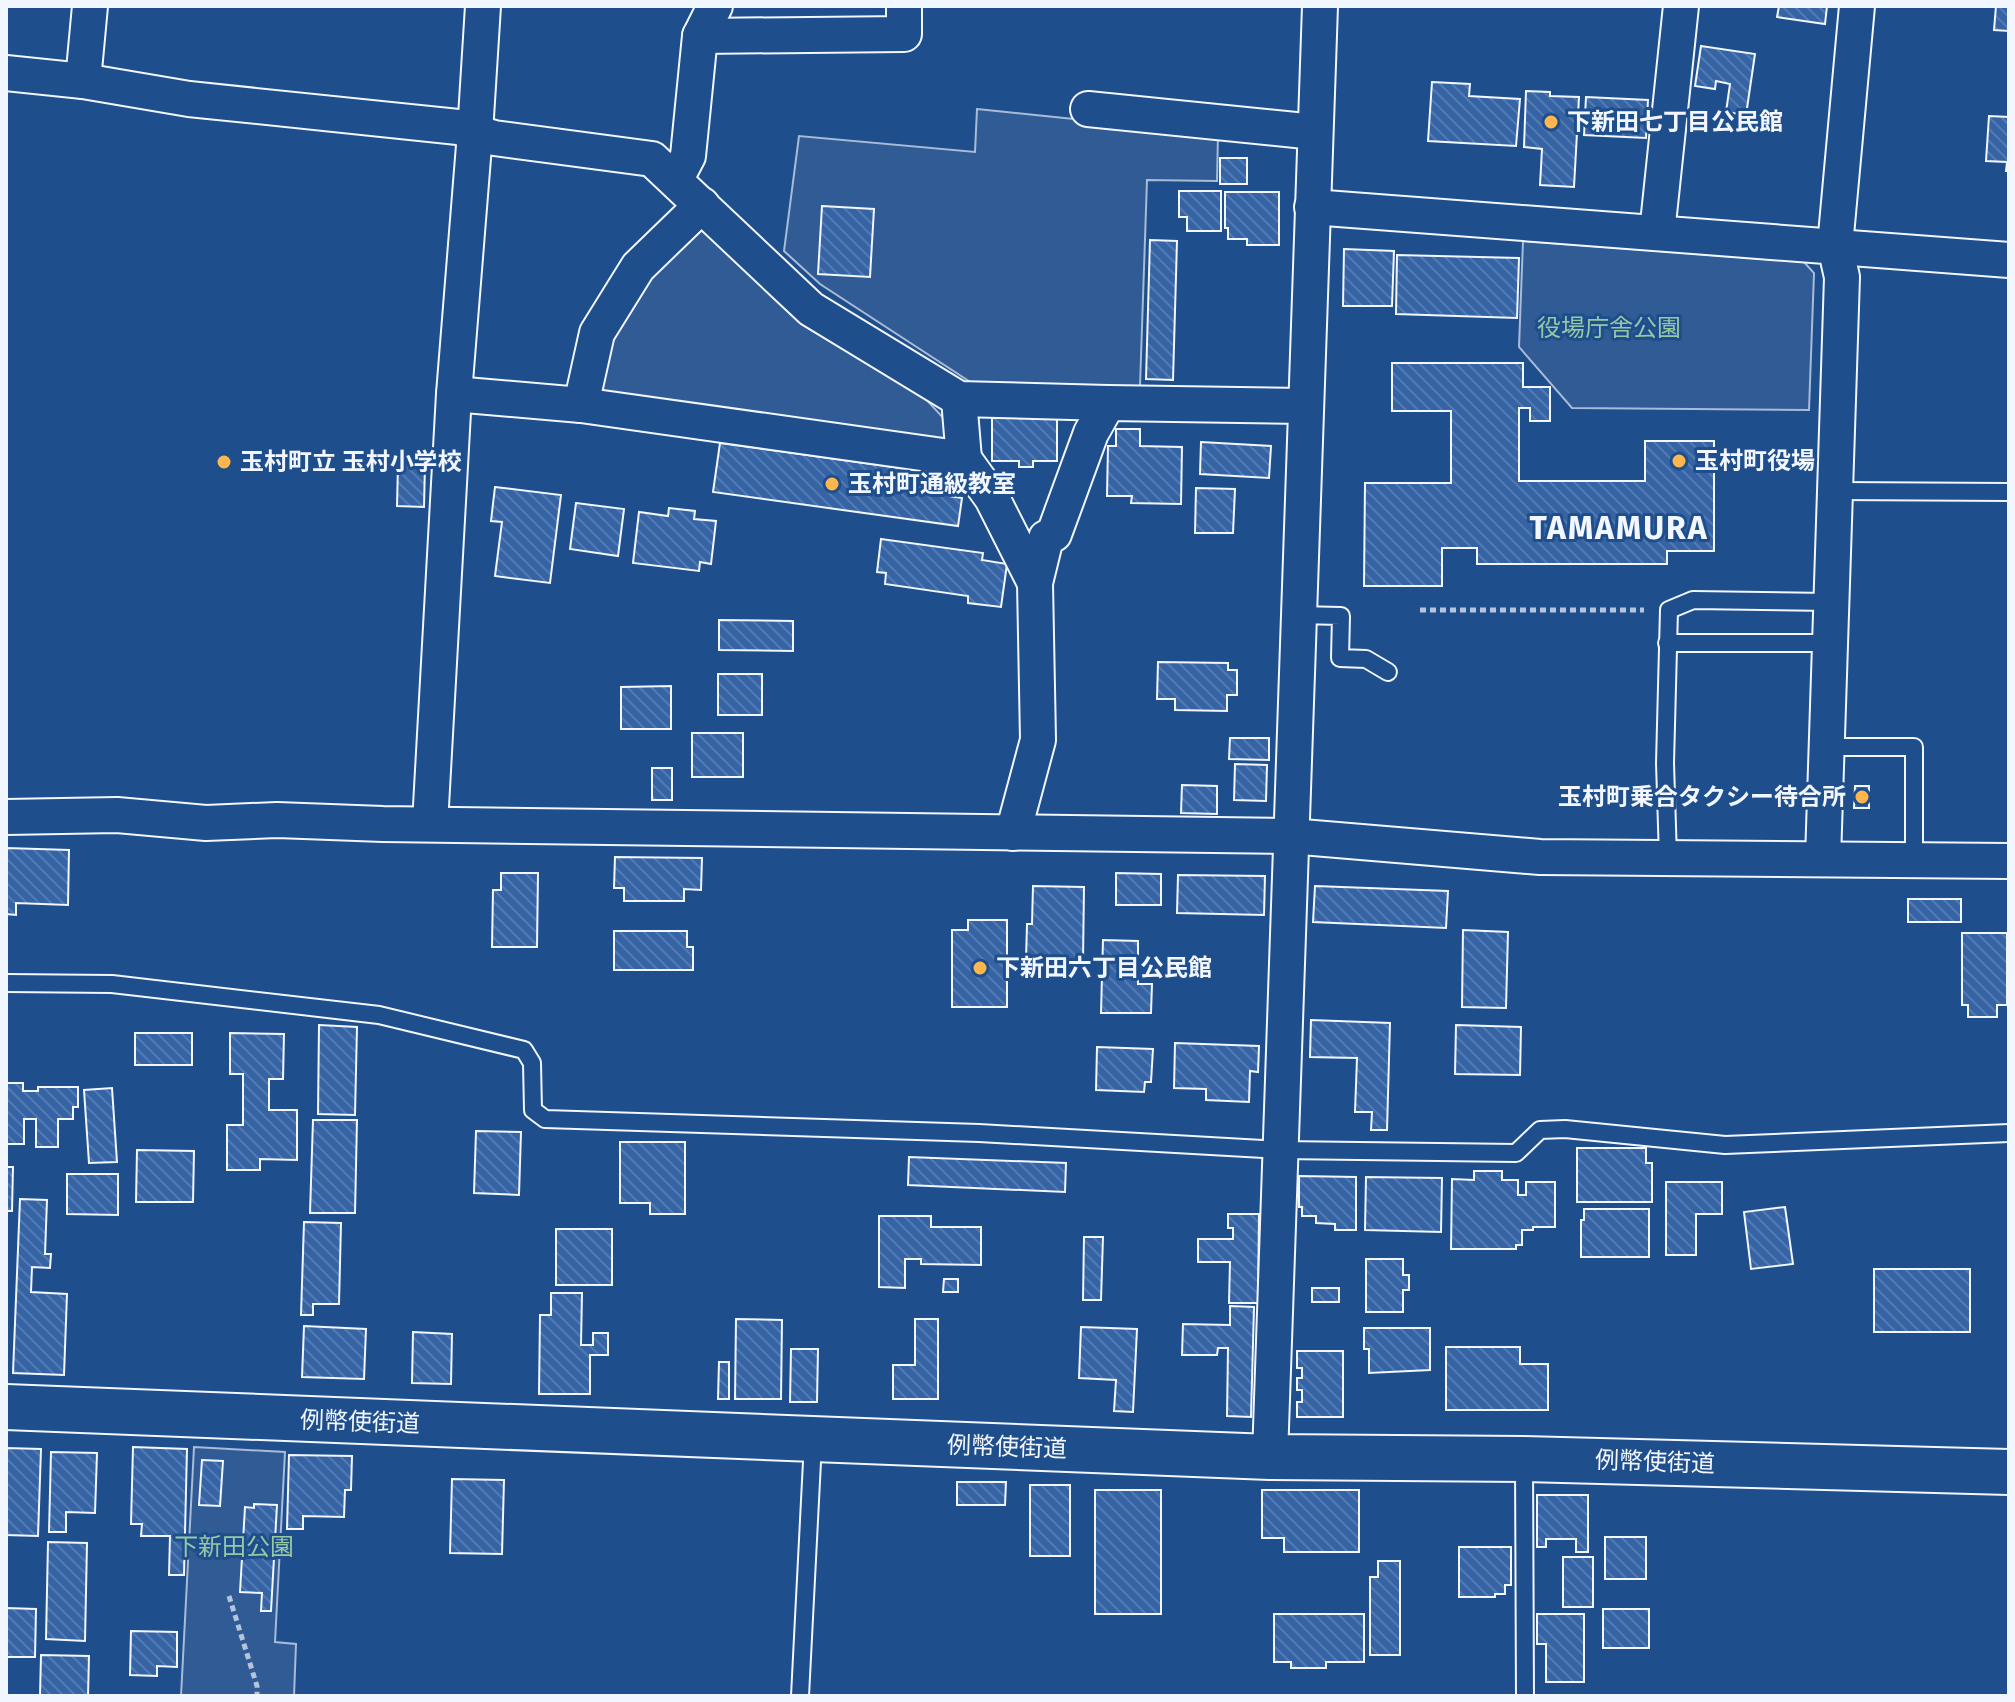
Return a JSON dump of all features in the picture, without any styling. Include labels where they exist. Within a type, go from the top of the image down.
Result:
[{"type":"main road","name":"例幣使街道","points":[[6,1407],[1270,1457],[1524,1459],[2009,1472]]},
{"type":"street","points":[[83,81],[90,6]]},
{"type":"street","points":[[430,824],[454,394],[483,6]]},
{"type":"street","points":[[676,179],[688,156],[708,21],[904,34],[904,6]]},
{"type":"street","points":[[1270,1457],[1320,6]]},
{"type":"street","points":[[1657,233],[1681,6]]},
{"type":"street","points":[[1823,859],[1842,277],[1835,246],[1857,6]]},
{"type":"street","points":[[6,73],[83,81],[189,99],[458,127],[494,138],[652,159],[811,309],[959,399],[1305,406]]},
{"type":"street","points":[[1088,109],[1315,132]]},
{"type":"street","points":[[581,405],[597,333],[638,267],[702,205]]},
{"type":"street","points":[[1312,207],[2009,260]]},
{"type":"street","points":[[454,394],[581,405],[964,459]]},
{"type":"street","points":[[959,399],[964,459],[992,498],[1035,583]]},
{"type":"street","points":[[1013,833],[1038,740],[1035,583],[1046,538],[1054,534],[1091,433],[1108,403]]},
{"type":"street","points":[[6,817],[117,815],[206,823],[277,820],[1290,836],[1540,857],[2009,861]]},
{"type":"lane","points":[[1835,491],[2009,492]]},
{"type":"lane","points":[[1668,858],[1665,763],[1669,610],[1693,600],[1830,602]]},
{"type":"lane","points":[[1298,615],[1341,616],[1340,658],[1366,659],[1388,672]]},
{"type":"lane","points":[[1667,643],[1829,643]]},
{"type":"lane","points":[[1826,747],[1914,747],[1914,860]]},
{"type":"lane","points":[[6,983],[112,984],[379,1015],[524,1050],[532,1063],[533,1110],[545,1119],[979,1133],[1281,1150],[1516,1153],[1540,1130],[1565,1129],[1725,1145],[2009,1133]]},
{"type":"lane","points":[[800,1696],[814,1440]]},
{"type":"lane","points":[[1524,1459],[1525,1696]]},
{"type":"path","points":[[1420,610],[1669,610]]},
{"type":"path","points":[[229,1596],[257,1686],[257,1696]]},
{"type":"shaded area","points":[[977,109],[1218,134],[1217,181],[1147,180],[1140,386],[975,385],[820,284],[784,251],[799,136],[975,152]]},
{"type":"shaded area","points":[[697,223],[801,324],[924,397],[948,423],[947,444],[596,395],[609,339],[639,278]]},
{"type":"shaded area","name":"役場庁舎公園","points":[[1523,241],[1804,262],[1814,273],[1809,410],[1572,408],[1519,347]]},
{"type":"shaded area","name":"下新田公園","points":[[194,1447],[285,1452],[275,1642],[296,1644],[294,1696],[181,1696]]},
{"type":"building","points":[[1779,6],[1827,6],[1825,24],[1777,17]]},
{"type":"building","points":[[1996,6],[2009,6],[2009,31],[1994,30]]},
{"type":"building","points":[[1701,46],[1755,54],[1746,115],[1726,112],[1730,84],[1716,81],[1715,89],[1695,86]]},
{"type":"building","points":[[1432,82],[1470,84],[1469,96],[1520,99],[1516,146],[1428,141]]},
{"type":"building","name":"下新田七丁目公民館","points":[[1526,91],[1579,97],[1574,187],[1540,185],[1542,149],[1524,147]]},
{"type":"building","points":[[1586,97],[1648,100],[1646,138],[1584,135]]},
{"type":"building","points":[[1989,116],[2009,117],[2009,171],[2006,171],[2007,162],[1986,161]]},
{"type":"building","points":[[1220,158],[1247,158],[1247,184],[1220,184]]},
{"type":"building","points":[[1179,191],[1221,191],[1221,231],[1187,231],[1187,217],[1179,217]]},
{"type":"building","points":[[1225,192],[1279,192],[1279,245],[1247,245],[1247,239],[1228,239]]},
{"type":"building","points":[[822,206],[874,209],[870,277],[818,274]]},
{"type":"building","points":[[1150,240],[1177,241],[1173,380],[1146,379]]},
{"type":"building","points":[[1344,249],[1394,251],[1392,306],[1343,306]]},
{"type":"building","points":[[1397,255],[1519,258],[1517,318],[1396,314]]},
{"type":"building","name":"玉村町役場","points":[[1392,363],[1523,363],[1523,387],[1550,387],[1550,421],[1530,421],[1530,408],[1519,408],[1519,481],[1645,481],[1645,441],[1714,441],[1714,551],[1667,551],[1667,564],[1477,564],[1477,548],[1442,548],[1442,586],[1364,586],[1365,483],[1451,483],[1451,411],[1392,411]]},
{"type":"building","points":[[992,418],[1057,418],[1057,461],[1033,461],[1033,467],[1019,467],[1019,461],[992,461]]},
{"type":"building","points":[[1116,429],[1140,429],[1140,446],[1182,447],[1181,504],[1131,503],[1132,496],[1107,496],[1108,446],[1116,446]]},
{"type":"building","points":[[1201,442],[1271,446],[1269,478],[1200,474]]},
{"type":"building","name":"玉村町通級教室","points":[[720,443],[951,475],[948,496],[962,498],[958,526],[713,492]]},
{"type":"building","points":[[398,464],[425,464],[424,507],[397,506]]},
{"type":"building","points":[[495,487],[561,495],[550,583],[495,576],[502,522],[491,521]]},
{"type":"building","points":[[1196,488],[1235,489],[1233,533],[1195,533]]},
{"type":"building","points":[[576,503],[624,509],[618,556],[570,549]]},
{"type":"building","points":[[669,508],[695,511],[694,519],[716,521],[711,564],[700,562],[699,571],[633,563],[639,512],[668,516]]},
{"type":"building","points":[[881,539],[983,553],[982,560],[1007,564],[1001,607],[968,603],[968,596],[885,584],[886,573],[877,572]]},
{"type":"building","points":[[719,620],[793,621],[793,651],[719,650]]},
{"type":"building","points":[[1158,662],[1228,663],[1228,670],[1237,670],[1237,695],[1227,695],[1227,711],[1175,710],[1175,699],[1157,699]]},
{"type":"building","points":[[718,674],[762,674],[762,715],[718,715]]},
{"type":"building","points":[[671,686],[671,729],[621,729],[621,687]]},
{"type":"building","points":[[692,733],[743,733],[743,777],[692,777]]},
{"type":"building","points":[[1230,738],[1269,738],[1269,760],[1229,759]]},
{"type":"building","points":[[1235,764],[1267,765],[1266,801],[1234,800]]},
{"type":"building","points":[[652,768],[672,768],[672,800],[652,800]]},
{"type":"building","points":[[1182,785],[1217,786],[1217,814],[1181,813]]},
{"type":"building","name":"玉村町乗合タクシー待合所","points":[[1855,786],[1869,786],[1869,808],[1854,808]]},
{"type":"building","points":[[6,848],[69,850],[68,905],[16,903],[16,915],[6,914]]},
{"type":"building","points":[[615,857],[702,858],[701,890],[684,889],[684,901],[624,901],[624,888],[614,888]]},
{"type":"building","points":[[501,873],[538,873],[537,947],[492,947],[493,890],[501,890]]},
{"type":"building","points":[[1116,873],[1161,874],[1161,905],[1116,905]]},
{"type":"building","points":[[1178,875],[1265,876],[1264,915],[1177,913]]},
{"type":"building","points":[[1033,886],[1084,887],[1083,961],[1026,960],[1027,924],[1032,924]]},
{"type":"building","points":[[1315,886],[1448,891],[1446,928],[1313,922]]},
{"type":"building","points":[[1908,899],[1961,899],[1961,922],[1908,922]]},
{"type":"building","name":"下新田六丁目公民館","points":[[968,920],[1007,920],[1007,1007],[952,1007],[952,930],[968,930]]},
{"type":"building","points":[[1463,930],[1508,932],[1506,1008],[1462,1007]]},
{"type":"building","points":[[614,931],[687,931],[687,947],[693,947],[693,970],[614,970]]},
{"type":"building","points":[[1962,933],[2007,933],[2007,1005],[1997,1005],[1997,1017],[1968,1017],[1968,1005],[1962,1005]]},
{"type":"building","points":[[1103,940],[1138,941],[1138,984],[1152,984],[1151,1013],[1101,1013]]},
{"type":"building","points":[[1311,1020],[1390,1023],[1387,1130],[1371,1130],[1372,1112],[1355,1112],[1357,1058],[1310,1057]]},
{"type":"building","points":[[319,1025],[357,1027],[355,1115],[318,1114]]},
{"type":"building","points":[[1456,1025],[1521,1027],[1520,1075],[1455,1074]]},
{"type":"building","points":[[135,1033],[192,1033],[192,1065],[135,1065]]},
{"type":"building","points":[[230,1033],[284,1034],[283,1079],[269,1079],[269,1110],[297,1110],[297,1160],[260,1159],[260,1170],[227,1170],[227,1125],[243,1125],[243,1074],[230,1074]]},
{"type":"building","points":[[1175,1043],[1259,1046],[1258,1072],[1250,1071],[1249,1102],[1206,1100],[1206,1089],[1174,1088]]},
{"type":"building","points":[[1097,1047],[1153,1049],[1151,1082],[1145,1082],[1144,1092],[1096,1090]]},
{"type":"building","points":[[6,1083],[23,1083],[23,1091],[38,1091],[38,1087],[78,1087],[78,1107],[73,1107],[73,1119],[58,1119],[58,1147],[36,1147],[36,1119],[24,1119],[24,1144],[6,1144]]},
{"type":"building","points":[[112,1088],[117,1162],[89,1163],[84,1090]]},
{"type":"building","points":[[313,1120],[357,1120],[355,1213],[310,1213]]},
{"type":"building","points":[[476,1131],[521,1132],[519,1195],[474,1193]]},
{"type":"building","points":[[620,1142],[685,1142],[685,1214],[650,1214],[650,1203],[620,1203]]},
{"type":"building","points":[[1577,1148],[1646,1148],[1646,1163],[1652,1163],[1652,1202],[1577,1202]]},
{"type":"building","points":[[137,1150],[194,1151],[193,1202],[136,1202]]},
{"type":"building","points":[[909,1157],[1066,1163],[1065,1192],[908,1185]]},
{"type":"building","points":[[6,1167],[13,1167],[12,1211],[6,1211]]},
{"type":"building","points":[[1474,1171],[1502,1171],[1502,1180],[1518,1180],[1518,1195],[1526,1195],[1526,1182],[1555,1182],[1555,1227],[1522,1230],[1522,1245],[1516,1245],[1516,1249],[1451,1249],[1452,1179],[1474,1180]]},
{"type":"building","points":[[67,1174],[118,1174],[118,1215],[67,1214]]},
{"type":"building","points":[[1299,1176],[1356,1177],[1356,1230],[1335,1230],[1335,1224],[1316,1223],[1316,1216],[1302,1216]]},
{"type":"building","points":[[1366,1177],[1442,1178],[1441,1232],[1365,1230]]},
{"type":"building","points":[[1666,1182],[1722,1182],[1722,1214],[1696,1214],[1696,1255],[1666,1255]]},
{"type":"building","points":[[20,1199],[47,1200],[45,1254],[51,1254],[50,1268],[32,1267],[31,1292],[67,1294],[64,1375],[13,1373]]},
{"type":"building","points":[[1785,1207],[1793,1264],[1751,1269],[1744,1212]]},
{"type":"building","points":[[1584,1209],[1649,1209],[1649,1257],[1581,1257]]},
{"type":"building","points":[[1228,1214],[1259,1214],[1258,1303],[1229,1303],[1230,1262],[1198,1262],[1198,1239],[1233,1239],[1233,1228],[1228,1228]]},
{"type":"building","points":[[879,1216],[931,1216],[931,1227],[981,1227],[981,1265],[921,1264],[921,1259],[905,1259],[905,1288],[879,1287]]},
{"type":"building","points":[[304,1222],[341,1223],[339,1304],[313,1304],[313,1315],[301,1315]]},
{"type":"building","points":[[556,1229],[612,1229],[612,1285],[556,1285]]},
{"type":"building","points":[[1084,1237],[1103,1237],[1101,1300],[1083,1300]]},
{"type":"building","points":[[1366,1259],[1403,1259],[1403,1275],[1409,1275],[1409,1290],[1403,1290],[1403,1312],[1366,1312]]},
{"type":"building","points":[[1874,1269],[1970,1269],[1970,1332],[1874,1332]]},
{"type":"building","points":[[944,1279],[958,1279],[958,1292],[943,1292]]},
{"type":"building","points":[[1312,1288],[1339,1288],[1339,1302],[1312,1302]]},
{"type":"building","points":[[551,1293],[582,1293],[581,1345],[593,1345],[593,1333],[608,1333],[608,1355],[590,1355],[590,1394],[539,1394],[540,1315],[551,1315]]},
{"type":"building","points":[[1230,1306],[1254,1307],[1251,1417],[1227,1416],[1228,1348],[1218,1348],[1217,1355],[1182,1355],[1183,1324],[1230,1325]]},
{"type":"building","points":[[736,1319],[782,1320],[781,1399],[735,1399]]},
{"type":"building","points":[[915,1319],[938,1319],[938,1399],[893,1399],[893,1365],[915,1365]]},
{"type":"building","points":[[304,1326],[366,1329],[364,1379],[302,1377]]},
{"type":"building","points":[[1081,1327],[1137,1329],[1133,1412],[1114,1411],[1116,1380],[1079,1378]]},
{"type":"building","points":[[1364,1328],[1430,1328],[1430,1370],[1369,1373],[1369,1349],[1364,1349]]},
{"type":"building","points":[[413,1332],[452,1334],[451,1384],[412,1383]]},
{"type":"building","points":[[1446,1347],[1520,1347],[1520,1364],[1548,1364],[1548,1410],[1446,1410]]},
{"type":"building","points":[[791,1349],[818,1349],[817,1402],[790,1402]]},
{"type":"building","points":[[1297,1351],[1343,1351],[1343,1417],[1297,1417],[1297,1402],[1302,1402],[1302,1390],[1297,1390],[1297,1378],[1302,1378],[1302,1368],[1297,1368]]},
{"type":"building","points":[[719,1362],[729,1362],[729,1399],[718,1399]]},
{"type":"building","points":[[133,1447],[187,1449],[184,1575],[169,1575],[170,1536],[141,1536],[142,1524],[131,1524]]},
{"type":"building","points":[[6,1448],[41,1449],[38,1536],[6,1535]]},
{"type":"building","points":[[51,1452],[97,1453],[95,1513],[66,1512],[66,1532],[49,1532]]},
{"type":"building","points":[[289,1455],[352,1456],[351,1490],[345,1490],[344,1517],[303,1516],[303,1529],[287,1529]]},
{"type":"building","points":[[202,1460],[223,1461],[220,1506],[199,1505]]},
{"type":"building","points":[[452,1479],[504,1480],[502,1554],[450,1553]]},
{"type":"building","points":[[957,1482],[1006,1482],[1005,1505],[957,1505]]},
{"type":"building","points":[[1030,1485],[1070,1485],[1070,1556],[1030,1556]]},
{"type":"building","points":[[1095,1490],[1161,1490],[1161,1614],[1095,1614]]},
{"type":"building","points":[[1262,1490],[1359,1490],[1359,1552],[1284,1552],[1284,1538],[1262,1538]]},
{"type":"building","points":[[1537,1495],[1588,1495],[1588,1552],[1576,1552],[1576,1539],[1546,1539],[1546,1547],[1537,1547]]},
{"type":"building","points":[[254,1504],[277,1505],[271,1611],[261,1611],[262,1593],[240,1592],[245,1507],[254,1508]]},
{"type":"building","points":[[1605,1537],[1646,1537],[1646,1579],[1605,1579]]},
{"type":"building","points":[[48,1542],[87,1543],[85,1641],[46,1639]]},
{"type":"building","points":[[1459,1547],[1511,1547],[1511,1585],[1505,1585],[1505,1594],[1459,1597]]},
{"type":"building","points":[[1563,1557],[1593,1557],[1593,1607],[1563,1607]]},
{"type":"building","points":[[1378,1561],[1400,1561],[1400,1655],[1370,1655],[1370,1577],[1378,1577]]},
{"type":"building","points":[[6,1608],[36,1609],[35,1657],[6,1657]]},
{"type":"building","points":[[1603,1609],[1649,1609],[1649,1648],[1603,1648]]},
{"type":"building","points":[[1274,1614],[1364,1614],[1364,1662],[1326,1662],[1326,1668],[1291,1668],[1291,1662],[1274,1662]]},
{"type":"building","points":[[1537,1614],[1584,1614],[1584,1682],[1546,1682],[1546,1644],[1537,1644]]},
{"type":"building","points":[[131,1631],[177,1632],[177,1667],[157,1666],[157,1676],[130,1675]]},
{"type":"building","points":[[41,1655],[89,1656],[88,1696],[40,1696]]},
{"type":"place","name":"下新田七丁目公民館","points":[[1551,122]]},
{"type":"place","name":"玉村町役場","points":[[1679,461]]},
{"type":"place","name":"玉村町立 玉村小学校","points":[[224,462]]},
{"type":"place","name":"玉村町通級教室","points":[[832,484]]},
{"type":"place","name":"玉村町乗合タクシー待合所","points":[[1862,797]]},
{"type":"place","name":"下新田六丁目公民館","points":[[980,968]]},
{"type":"district","name":"TAMAMURA","points":[[1619,528]]}]
